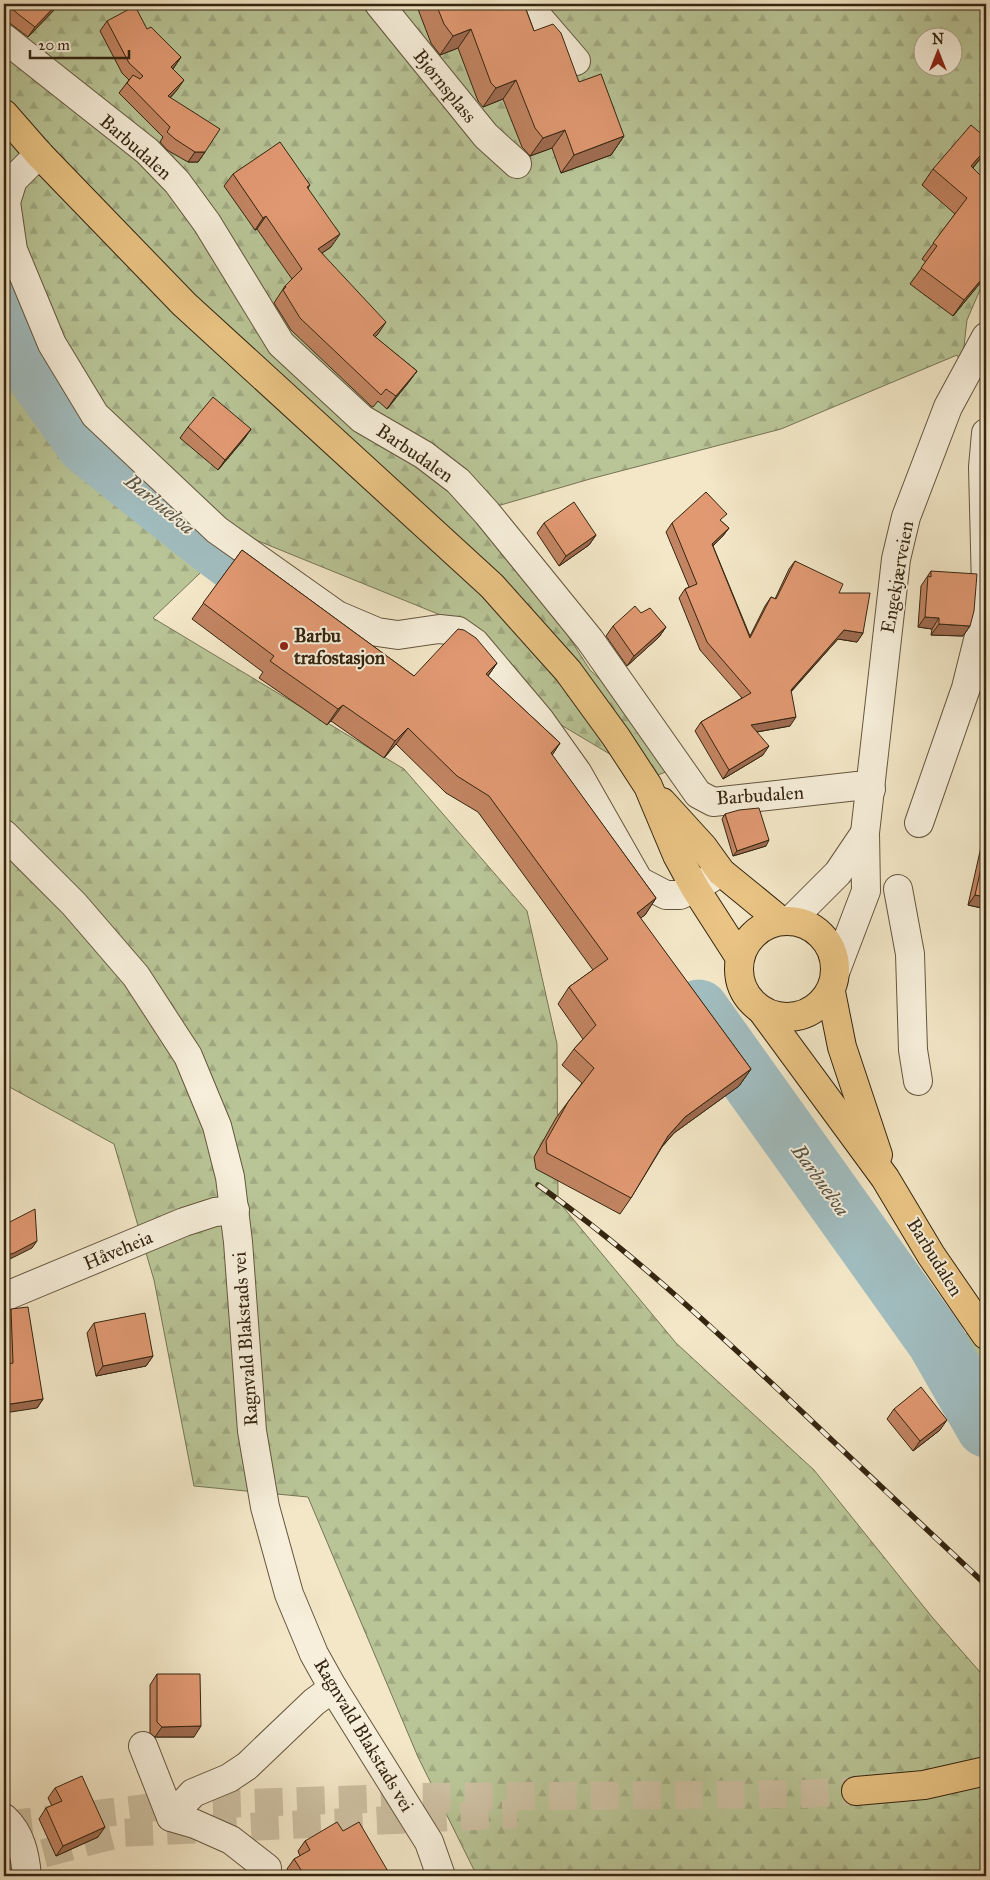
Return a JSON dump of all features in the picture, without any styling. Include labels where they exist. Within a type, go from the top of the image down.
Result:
[{"type":"main road","points":[[4,114],[184,304],[492,586],[568,671],[616,737],[648,786],[703,847],[722,872],[786,921]]},
{"type":"main road","points":[[648,786],[677,855],[695,888],[740,958]]},
{"type":"main road","points":[[786,921],[808,925],[823,936],[833,952],[833,981],[818,1007],[801,1016],[782,1018],[763,1012],[748,998],[739,978],[740,958],[748,940],[763,927],[786,921]]},
{"type":"main road","name":"Barbudalen","points":[[833,981],[842,1047],[885,1178]]},
{"type":"main road","name":"Barbudalen","points":[[763,1012],[885,1178],[931,1255],[986,1335]]},
{"type":"main road","points":[[856,1791],[924,1785],[986,1771]]},
{"type":"street","name":"Bjørnsplass","points":[[379,4],[486,136],[517,164]]},
{"type":"street","points":[[527,4],[576,61]]},
{"type":"street","name":"Barbudalen","points":[[4,38],[147,150],[177,182],[206,223],[281,344],[362,418],[424,455],[458,481],[487,513],[590,640],[698,794],[713,802],[857,786],[871,789]]},
{"type":"street","points":[[40,154],[13,180],[6,202],[12,250],[52,344],[95,415],[217,530],[337,615],[377,632],[398,634],[439,628],[458,631],[475,643],[540,720],[577,772],[639,881],[666,895],[680,895],[722,872]]},
{"type":"street","name":"Engekjærveien","points":[[833,981],[866,891],[865,832],[896,559],[906,518],[948,407],[986,337]]},
{"type":"street","points":[[920,823],[964,695],[982,624],[986,588],[982,467],[986,433]]},
{"type":"street","name":"Engekjærveien","points":[[786,921],[838,873],[865,832]]},
{"type":"street","name":"Ragnvald Blakstads vei","points":[[4,834],[74,904],[136,976],[188,1056],[217,1126],[230,1177],[235,1210],[252,1431],[265,1507],[289,1594],[314,1654],[429,1842],[441,1876]]},
{"type":"street","points":[[898,889],[910,954],[914,1050],[918,1081]]},
{"type":"street","name":"Håveheia","points":[[4,1297],[184,1222],[215,1212],[235,1210]]},
{"type":"street","points":[[171,1817],[193,1794],[229,1778],[248,1766],[314,1702],[334,1688]]},
{"type":"street","points":[[143,1746],[171,1817]]},
{"type":"street","points":[[171,1817],[195,1824],[232,1840],[267,1868]]},
{"type":"street","points":[[4,1818],[19,1837],[26,1862],[27,1876]]},
{"type":"green space","points":[[4,4],[986,4],[986,276],[967,320],[962,364],[957,355],[781,429],[590,479],[487,509],[590,670],[689,763],[650,778],[536,710],[443,616],[241,534],[153,618],[404,769],[527,911],[557,1044],[558,1201],[676,1343],[814,1470],[932,1617],[986,1679],[986,1876],[477,1876],[418,1757],[308,1497],[194,1486],[154,1280],[114,1144],[4,1084]]},
{"type":"green space","points":[[986,1315],[986,1459],[934,1366]]},
{"type":"building","points":[[7,4],[57,4],[35,27]]},
{"type":"building","points":[[436,4],[524,4],[534,31],[553,24],[561,33],[579,82],[601,74],[624,136],[574,155],[565,130],[543,138],[535,128],[516,80],[496,88],[491,83],[471,29],[453,36],[444,24]]},
{"type":"building","points":[[135,6],[147,29],[151,27],[181,57],[171,67],[184,80],[168,96],[220,129],[205,152],[195,152],[167,132],[170,127],[127,83],[133,75],[140,79],[143,76],[129,63],[107,21]]},
{"type":"building","points":[[971,125],[986,138],[986,149],[971,166],[986,181],[986,274],[964,300],[921,268],[937,246],[933,243],[967,198],[933,169]]},
{"type":"building","points":[[280,142],[310,185],[307,187],[340,234],[318,249],[386,322],[373,335],[417,371],[396,396],[386,389],[381,395],[300,318],[283,290],[302,269],[266,216],[263,218],[233,174]]},
{"type":"building","points":[[213,397],[251,429],[225,460],[188,427]]},
{"type":"building","points":[[706,492],[727,514],[720,520],[729,528],[712,544],[750,638],[771,597],[776,599],[795,561],[843,584],[839,593],[870,593],[863,633],[844,630],[791,690],[796,717],[751,725],[769,746],[729,770],[701,722],[751,693],[707,642],[685,589],[697,584],[672,523]]},
{"type":"building","points":[[574,502],[596,535],[566,556],[544,523]]},
{"type":"building","points":[[242,550],[414,676],[458,629],[464,630],[476,638],[497,663],[486,674],[560,743],[551,753],[656,898],[637,913],[751,1069],[685,1117],[668,1136],[631,1198],[547,1153],[546,1141],[568,1102],[594,1068],[574,1049],[596,1025],[569,987],[608,959],[489,796],[457,776],[408,728],[395,741],[343,705],[338,709],[270,661],[274,656],[203,603]]},
{"type":"building","points":[[931,571],[977,574],[974,611],[970,626],[939,624],[939,618],[925,617],[928,576],[931,577]]},
{"type":"building","points":[[635,606],[641,613],[650,608],[666,627],[634,656],[613,626]]},
{"type":"building","points":[[759,808],[769,840],[737,851],[725,814],[739,810]]},
{"type":"building","points":[[986,846],[986,897],[975,895]]},
{"type":"building","points":[[35,1209],[37,1241],[4,1256],[4,1225]]},
{"type":"building","points":[[28,1307],[43,1399],[4,1405],[4,1365],[13,1363],[11,1309]]},
{"type":"building","points":[[145,1313],[153,1356],[103,1366],[94,1323]]},
{"type":"building","points":[[921,1387],[947,1420],[920,1441],[894,1409]]},
{"type":"building","points":[[157,1674],[200,1674],[201,1726],[162,1727],[157,1722]]},
{"type":"building","points":[[82,1776],[105,1827],[63,1846],[46,1808],[62,1801],[55,1788]]},
{"type":"building","points":[[337,1822],[343,1831],[359,1822],[389,1873],[384,1876],[305,1876],[294,1859],[310,1850],[305,1841]]},
{"type":"waterway","name":"Barbuelva","points":[[4,303],[23,357],[86,445],[204,539],[299,610]]},
{"type":"waterway","name":"Barbuelva","points":[[699,1009],[936,1341],[986,1428]]},
{"type":"tunnel","points":[[4,1825],[163,1806],[421,1797],[804,1794],[856,1791]]},
{"type":"tunnel","points":[[4,1867],[26,1858],[122,1833],[517,1814]]},
{"type":"railway","points":[[538,1185],[640,1264],[704,1321],[986,1585]]},
{"type":"place","name":"Barbu trafostasjon","points":[[284,646]]}]
